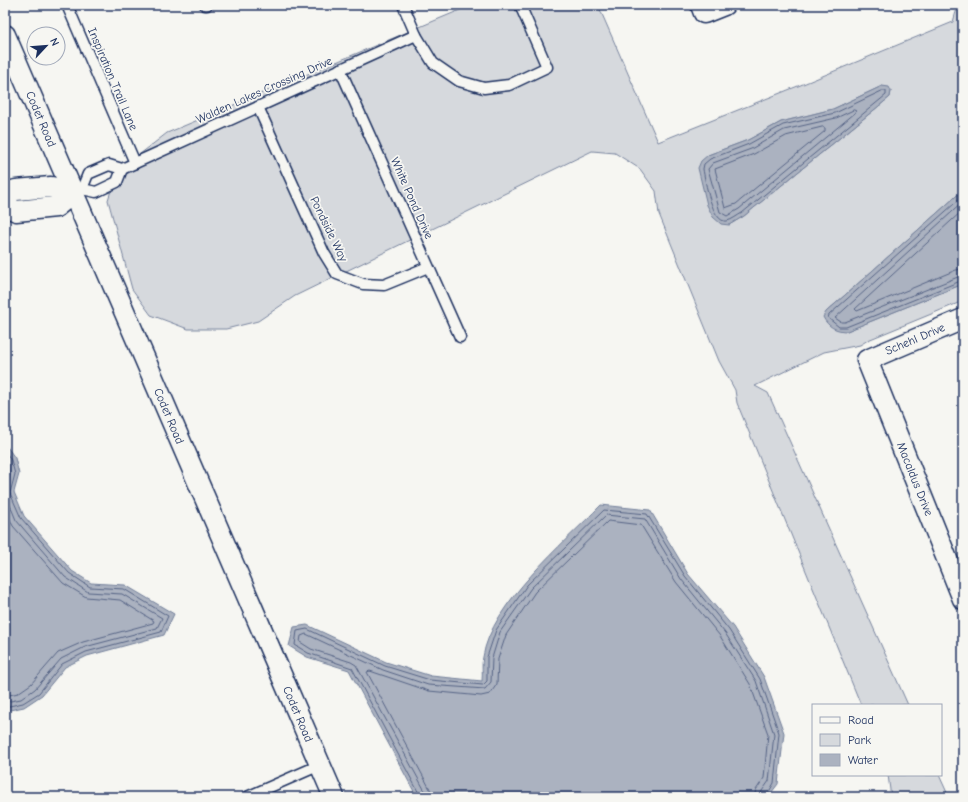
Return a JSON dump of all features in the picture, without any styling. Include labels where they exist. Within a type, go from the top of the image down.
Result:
[{"type":"street","points":[[703,9],[724,5]]},
{"type":"street","name":"Codet Road","points":[[5,35],[78,191],[334,797]]},
{"type":"street","points":[[5,193],[16,190],[51,187],[78,191]]},
{"type":"street","points":[[5,204],[16,211],[56,207],[78,191]]},
{"type":"street","name":"Schehl Drive","points":[[867,360],[963,319]]},
{"type":"street","name":"Macaldus Drive","points":[[867,360],[955,559],[963,599]]},
{"type":"lane","name":"Inspiration Trail Lane","points":[[67,5],[135,163]]},
{"type":"lane","points":[[403,5],[416,35],[433,62],[459,81],[484,88],[509,85],[547,68],[520,5]]},
{"type":"lane","name":"Walden Lakes Crossing Drive","points":[[78,191],[88,174],[109,165],[122,169],[416,35]]},
{"type":"lane","name":"White Pond Drive","points":[[340,69],[460,337]]},
{"type":"lane","name":"Pondside Way","points":[[258,107],[324,253],[337,274],[363,284],[384,285],[428,266]]},
{"type":"lane","points":[[78,191],[96,192],[117,182],[122,169]]},
{"type":"lane","points":[[247,797],[269,793],[320,765]]},
{"type":"green space","points":[[472,5],[598,5],[658,142],[953,22],[958,5],[963,5],[963,190],[826,312],[847,331],[963,284],[963,301],[868,340],[860,345],[824,352],[755,386],[768,393],[908,704],[861,704],[737,403],[735,390],[719,361],[659,214],[656,191],[640,169],[615,153],[592,151],[295,296],[258,321],[226,329],[188,329],[151,315],[132,289],[108,200],[117,172],[167,133]],"holes":[[[882,86],[891,91],[890,97],[744,216],[729,225],[708,155],[748,140],[781,122],[833,109]]]},
{"type":"green space","points":[[888,776],[939,776],[949,797],[891,797]]},
{"type":"water","points":[[882,86],[889,87],[891,91],[890,97],[744,216],[729,225],[721,224],[713,217],[707,205],[698,168],[701,161],[708,155],[748,140],[781,122],[833,109]]},
{"type":"water","points":[[963,190],[963,284],[847,331],[836,329],[827,323],[823,317],[826,312]]},
{"type":"water","points":[[5,444],[15,458],[19,474],[14,492],[24,516],[72,571],[91,583],[125,585],[174,614],[164,635],[87,656],[65,667],[42,695],[24,707],[5,711]]},
{"type":"water","points":[[601,505],[650,510],[688,574],[733,627],[764,677],[784,733],[778,784],[768,797],[417,797],[349,670],[307,657],[289,646],[294,627],[307,625],[386,662],[431,676],[482,681],[483,657],[489,637],[500,616],[531,575]]}]
